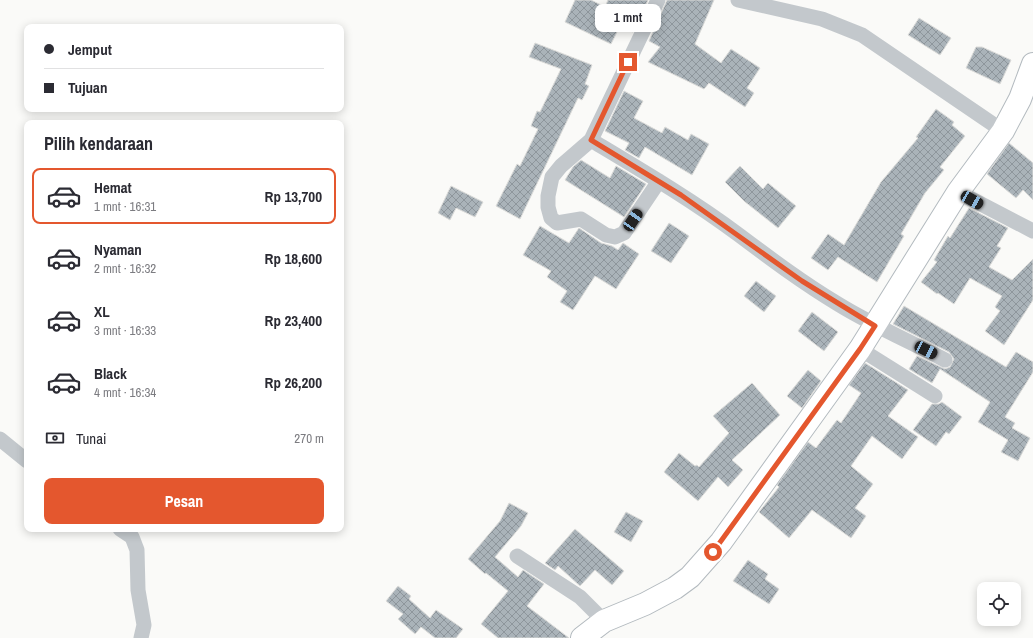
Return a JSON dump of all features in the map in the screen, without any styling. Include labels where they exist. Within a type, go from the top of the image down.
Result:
[{"type":"street","points":[[658,0],[591,140],[561,166],[552,177],[548,196],[550,216],[555,222],[560,223],[570,219],[581,219],[606,235],[615,238],[624,233],[659,181]]},
{"type":"street","points":[[742,1],[822,19],[862,35],[1003,131]]},
{"type":"street","points":[[582,638],[604,621],[659,598],[690,577],[705,562],[860,349],[958,192],[1003,131],[1020,99],[1033,64]]},
{"type":"street","points":[[591,140],[659,181],[739,235],[802,281],[875,326],[945,360]]},
{"type":"street","points":[[958,192],[1033,232]]},
{"type":"street","points":[[860,349],[935,396]]},
{"type":"street","points":[[0,439],[24,459]]},
{"type":"street","points":[[124,532],[132,537],[137,550],[138,590],[144,625],[141,638]]},
{"type":"street","points":[[517,556],[580,597],[604,621]]},
{"type":"building","points":[[575,0],[591,0],[605,7],[608,0],[648,0],[633,32],[620,26],[611,44],[565,22]]},
{"type":"building","points":[[667,0],[714,0],[695,44],[721,63],[731,49],[760,68],[747,88],[754,93],[745,107],[709,83],[704,89],[648,62],[660,47],[649,41]]},
{"type":"building","points":[[919,18],[951,38],[940,55],[908,35]]},
{"type":"building","points":[[535,43],[592,65],[585,84],[589,86],[582,100],[578,98],[520,219],[496,206],[517,164],[520,166],[538,129],[531,126],[537,111],[540,112],[561,69],[529,57]]},
{"type":"building","points":[[976,47],[982,47],[1011,60],[1000,84],[966,68]]},
{"type":"building","points":[[624,91],[643,101],[634,118],[662,133],[665,127],[688,140],[691,134],[709,144],[692,175],[645,147],[639,158],[625,150],[629,143],[605,131]]},
{"type":"building","points":[[936,109],[954,122],[952,125],[965,136],[940,167],[944,170],[925,193],[901,234],[904,236],[877,282],[838,257],[828,270],[811,258],[828,234],[844,245],[881,182],[918,138],[916,137]]},
{"type":"building","points":[[1009,143],[1033,163],[1033,200],[1023,190],[1016,198],[987,174]]},
{"type":"building","points":[[581,160],[610,178],[616,166],[646,184],[624,217],[565,180],[573,167]]},
{"type":"building","points":[[740,166],[763,189],[768,183],[796,206],[778,228],[744,201],[725,182]]},
{"type":"building","points":[[451,186],[483,202],[475,217],[456,208],[450,220],[438,213]]},
{"type":"building","points":[[969,208],[1008,228],[997,246],[1001,248],[989,267],[1012,280],[1033,259],[1033,300],[1004,345],[985,331],[1000,311],[995,307],[1002,296],[970,278],[954,304],[921,282],[937,262],[934,260],[948,236],[950,238]]},
{"type":"building","points":[[669,223],[689,236],[671,263],[651,251]]},
{"type":"building","points":[[540,226],[569,243],[579,228],[601,243],[612,246],[618,250],[623,243],[639,254],[616,289],[595,276],[573,310],[560,302],[567,291],[547,277],[551,271],[523,255]]},
{"type":"building","points":[[756,281],[776,296],[764,312],[744,296]]},
{"type":"building","points":[[904,306],[1006,367],[1016,352],[1033,362],[1033,372],[1005,417],[1015,423],[1012,428],[1030,438],[1018,461],[1001,452],[1008,440],[978,422],[990,402],[940,369],[932,383],[909,369],[917,356],[945,369],[950,367],[954,359],[949,352],[893,324]]},
{"type":"building","points":[[812,312],[838,332],[824,351],[798,331]]},
{"type":"building","points":[[865,363],[908,390],[888,416],[918,437],[902,459],[872,436],[851,466],[873,484],[855,508],[866,516],[851,538],[812,510],[789,538],[759,512],[779,487],[777,485],[808,442],[816,448],[837,420],[841,423],[861,393],[849,385]]},
{"type":"building","points":[[808,370],[821,381],[802,408],[787,396]]},
{"type":"building","points":[[752,383],[780,415],[732,460],[743,470],[728,487],[718,477],[698,501],[664,472],[679,453],[695,466],[697,465],[699,467],[729,433],[713,416]]},
{"type":"building","points":[[942,402],[962,417],[949,434],[946,432],[936,446],[913,430],[932,404],[939,404]]},
{"type":"building","points":[[509,503],[528,513],[521,526],[495,557],[518,577],[523,570],[544,584],[527,606],[569,638],[498,638],[481,624],[508,591],[468,559],[500,521]]},
{"type":"building","points":[[626,512],[643,521],[631,542],[614,532]]},
{"type":"building","points":[[575,529],[624,571],[612,585],[595,570],[580,586],[558,566],[555,570],[545,563]]},
{"type":"building","points":[[748,560],[768,574],[765,579],[779,589],[769,604],[733,581]]},
{"type":"building","points":[[398,586],[411,596],[409,599],[430,618],[436,610],[463,629],[456,638],[435,638],[421,627],[415,634],[398,619],[403,614],[386,601]]},
{"type":"route","points":[[628,62],[591,140],[681,195],[802,281],[875,326],[860,349],[713,552]]}]
